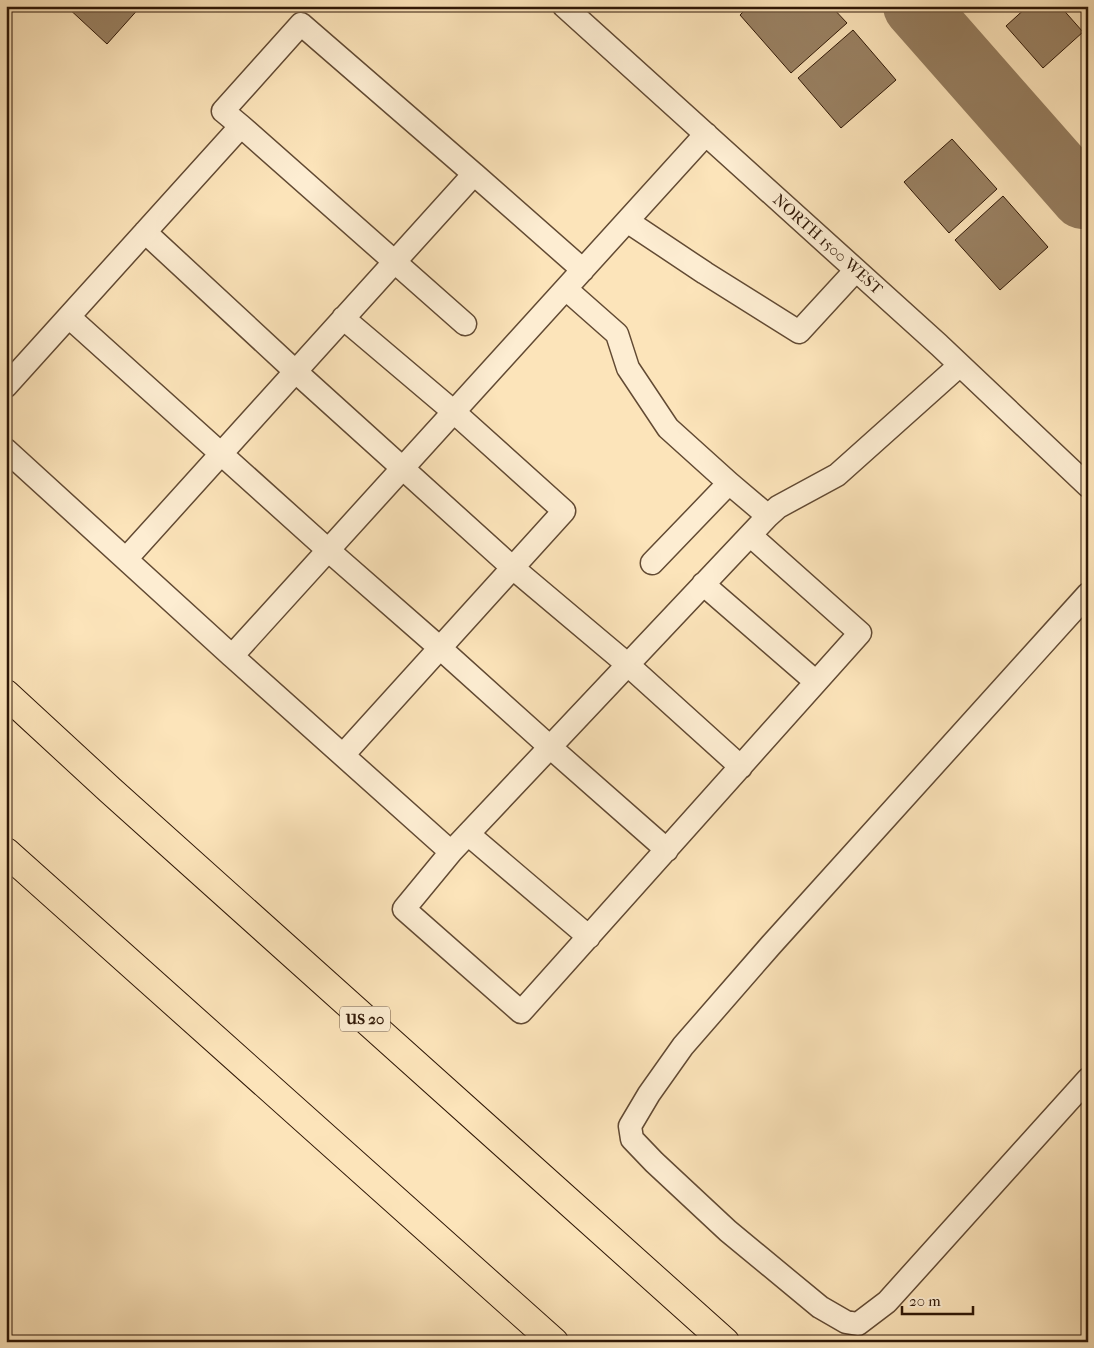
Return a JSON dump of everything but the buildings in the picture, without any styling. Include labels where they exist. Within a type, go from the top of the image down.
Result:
[{"type":"highway","name":"US 20","points":[[6,694],[110,790],[725,1342]]},
{"type":"highway","points":[[6,852],[554,1342]]},
{"type":"street","name":"NORTH 1500 WEST","points":[[564,6],[960,365],[1088,486]]},
{"type":"street","points":[[465,324],[223,111],[302,24],[583,270]]},
{"type":"street","points":[[6,386],[241,126]]},
{"type":"street","points":[[232,656],[706,134]]},
{"type":"street","points":[[126,559],[474,174]]},
{"type":"street","points":[[627,221],[799,332],[856,270]]},
{"type":"street","points":[[145,232],[295,371],[513,568],[627,664],[741,767]]},
{"type":"street","points":[[566,289],[617,334],[628,368],[668,428],[768,516]]},
{"type":"street","points":[[69,317],[328,550],[667,850]]},
{"type":"street","points":[[343,318],[454,412],[564,511],[343,755]]},
{"type":"street","points":[[750,535],[860,633],[521,1012],[404,910],[468,834],[627,664],[768,516],[778,507],[837,475],[960,365]]},
{"type":"street","points":[[6,450],[232,656],[452,852]]},
{"type":"street","points":[[652,563],[729,483]]},
{"type":"street","points":[[703,584],[816,682]]},
{"type":"street","points":[[1088,594],[777,938],[683,1046],[649,1094],[630,1126],[632,1139],[728,1232],[820,1308],[846,1322],[858,1324],[887,1302],[1088,1079]]},
{"type":"street","points":[[468,834],[589,937]]},
{"type":"taxiway","points":[[915,6],[1083,197]]}]
